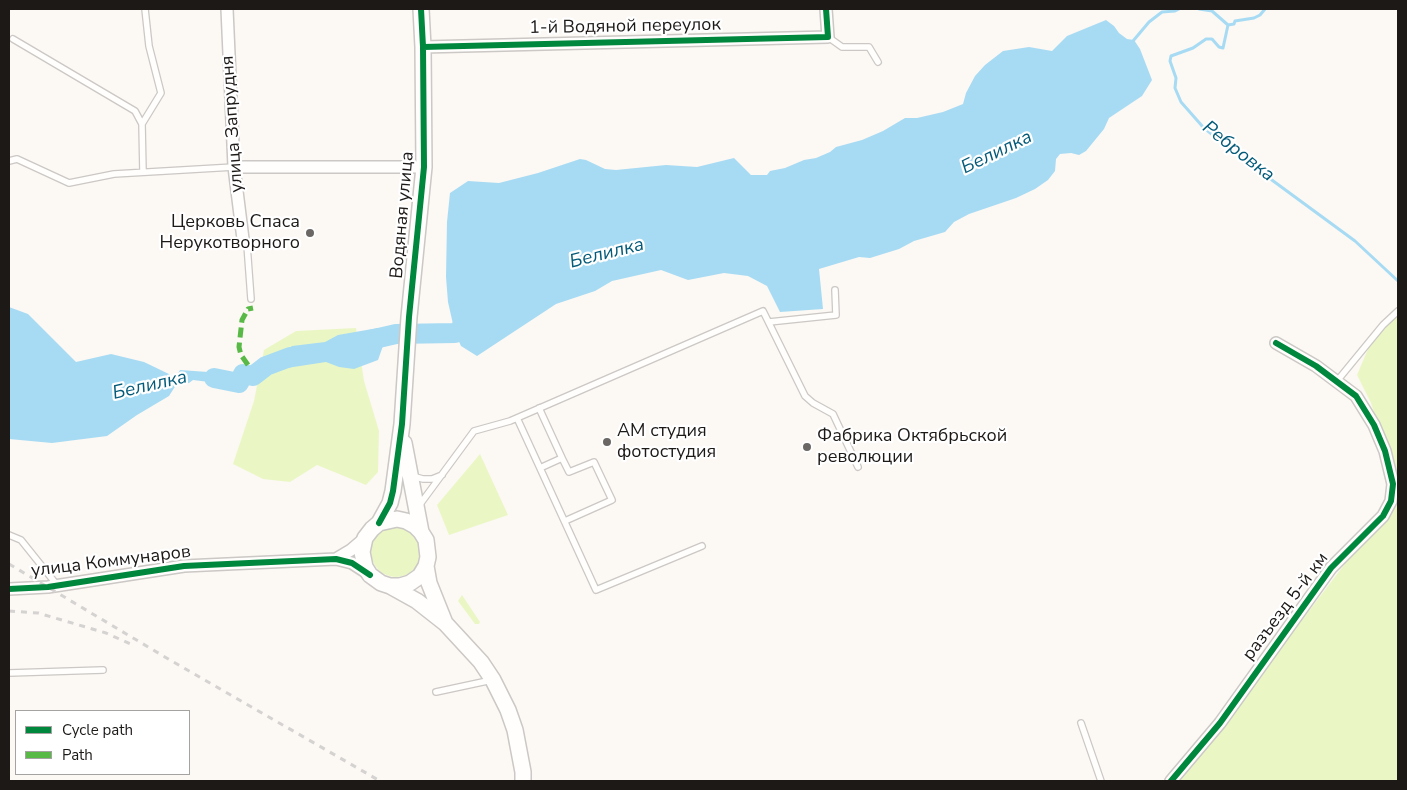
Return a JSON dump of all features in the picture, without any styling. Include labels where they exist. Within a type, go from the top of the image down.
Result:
[{"type":"street","name":"улица Запрудня","points":[[227,9],[234,167],[243,239]]},
{"type":"street","name":"Водяная улица","points":[[402,424],[404,369],[424,167],[421,9]]},
{"type":"street","points":[[826,9],[828,37]]},
{"type":"street","name":"1-й Водяной переулок","points":[[423,47],[828,37]]},
{"type":"street","points":[[234,167],[424,167]]},
{"type":"street","name":"разъезд 5-й км","points":[[1171,781],[1220,723],[1331,568],[1383,516],[1391,502],[1394,484],[1385,451],[1374,425],[1356,396],[1337,381],[1276,343]]},
{"type":"street","points":[[402,424],[421,532]]},
{"type":"street","points":[[379,524],[390,503],[393,491],[402,424]]},
{"type":"street","points":[[336,559],[351,550],[379,524],[397,519],[415,526],[426,540],[428,549],[426,566],[428,584],[445,623]]},
{"type":"street","points":[[365,538],[362,552],[363,561],[370,575]]},
{"type":"street","points":[[336,559],[352,563],[381,583],[417,601],[445,623],[481,662],[508,710],[515,730],[524,772],[523,781]]},
{"type":"street","name":"улица Коммунаров","points":[[9,589],[57,586],[184,566],[336,559]]},
{"type":"street","points":[[390,586],[410,583],[420,576],[426,566]]},
{"type":"lane","points":[[142,124],[161,93],[149,46],[146,9]]},
{"type":"lane","points":[[828,37],[842,47],[869,47],[878,62]]},
{"type":"lane","points":[[13,39],[135,111],[142,124],[143,172]]},
{"type":"lane","points":[[9,161],[18,159],[69,183],[114,174],[234,167]]},
{"type":"lane","points":[[243,239],[247,245],[251,299]]},
{"type":"lane","points":[[769,322],[836,316],[835,290]]},
{"type":"lane","points":[[416,510],[474,431],[517,418],[763,311],[805,396],[813,403],[834,414],[858,467]]},
{"type":"lane","points":[[1337,381],[1398,311]]},
{"type":"lane","points":[[539,408],[569,472],[594,462],[612,500],[565,521]]},
{"type":"lane","points":[[517,418],[596,590],[702,546]]},
{"type":"lane","points":[[540,468],[562,458]]},
{"type":"lane","points":[[410,476],[432,479],[444,474]]},
{"type":"lane","points":[[9,535],[21,540],[57,586]]},
{"type":"lane","points":[[9,673],[103,670]]},
{"type":"lane","points":[[436,692],[492,680]]},
{"type":"lane","points":[[1081,723],[1101,781]]},
{"type":"green space","points":[[1398,315],[1398,487],[1371,403],[1357,375],[1371,342]]},
{"type":"green space","points":[[356,328],[364,381],[379,431],[378,472],[366,485],[317,465],[290,482],[263,479],[233,464],[254,401],[264,350],[296,331]]},
{"type":"green space","points":[[480,454],[508,515],[449,535],[437,505]]},
{"type":"green space","points":[[1398,494],[1398,781],[1177,781],[1187,771]]},
{"type":"green space","points":[[396,527],[410,531],[417,538],[421,552],[417,566],[410,573],[396,577],[382,573],[375,566],[371,552],[375,538],[382,531]]},
{"type":"green space","points":[[462,595],[480,622],[479,624],[475,624],[458,601]]},
{"type":"water","points":[[1106,20],[1127,39],[1134,40],[1140,49],[1152,80],[1142,96],[1109,118],[1104,129],[1086,151],[1079,155],[1071,153],[1060,154],[1056,159],[1055,171],[1048,180],[1035,189],[1016,198],[969,214],[954,222],[945,232],[914,241],[899,249],[870,258],[859,257],[819,269],[823,309],[780,312],[767,286],[748,276],[724,273],[688,280],[661,270],[612,281],[595,291],[556,304],[477,356],[461,346],[455,333],[448,302],[446,277],[447,222],[450,193],[468,181],[499,183],[580,159],[605,169],[616,170],[666,165],[697,167],[734,158],[751,175],[767,175],[770,171],[816,158],[836,147],[862,140],[883,131],[905,118],[917,118],[943,112],[963,104],[966,93],[975,76],[985,65],[1003,51],[1029,47],[1052,51],[1067,36]]},
{"type":"water","points":[[9,307],[28,314],[76,362],[111,354],[144,362],[171,375],[177,375],[180,370],[208,372],[220,374],[239,383],[231,388],[193,380],[189,383],[176,385],[169,396],[107,436],[52,443],[9,439]]},
{"type":"water","points":[[378,328],[395,330],[396,334],[384,343],[378,360],[354,369],[339,367],[326,362],[287,368],[266,366],[292,346],[325,342],[338,335]]},
{"type":"waterway","name":"Белилка","points":[[1133,41],[1149,22],[1162,12],[1179,9]]},
{"type":"waterway","name":"Белилка","points":[[1199,9],[1212,11],[1228,25],[1234,24],[1235,21],[1254,18],[1265,9]]},
{"type":"waterway","name":"Ребровка","points":[[1228,25],[1223,48],[1219,47],[1212,39],[1206,39],[1193,48],[1171,56],[1170,61],[1176,78],[1175,88],[1181,102],[1203,127],[1231,150],[1355,241],[1398,281]]},
{"type":"waterway","name":"Белилка","points":[[370,340],[396,334],[455,333],[477,317]]},
{"type":"waterway","name":"Белилка","points":[[214,378],[239,383],[243,374],[253,376],[266,366],[290,357]]},
{"type":"railway","points":[[9,564],[170,660],[380,781]]},
{"type":"railway","points":[[9,611],[38,613],[106,633],[135,646]]},
{"type":"marked path","points":[[248,365],[241,355],[239,347],[242,320],[248,309],[253,308]]},
{"type":"cycle path","points":[[379,523],[390,503],[393,491],[402,424],[409,317],[424,167],[421,9]]},
{"type":"cycle path","points":[[423,47],[828,37],[826,9]]},
{"type":"cycle path","points":[[1171,781],[1220,723],[1331,568],[1383,516],[1391,501],[1393,484],[1385,451],[1374,425],[1356,396],[1316,366],[1276,343]]},
{"type":"cycle path","points":[[9,589],[48,587],[184,566],[336,559],[352,563],[370,575]]},
{"type":"place","name":"Церковь Спаса Нерукотворного","points":[[310,233]]},
{"type":"place","name":"АМ студия фотостудия","points":[[607,442]]},
{"type":"place","name":"Фабрика Октябрьской революции","points":[[807,447]]}]
